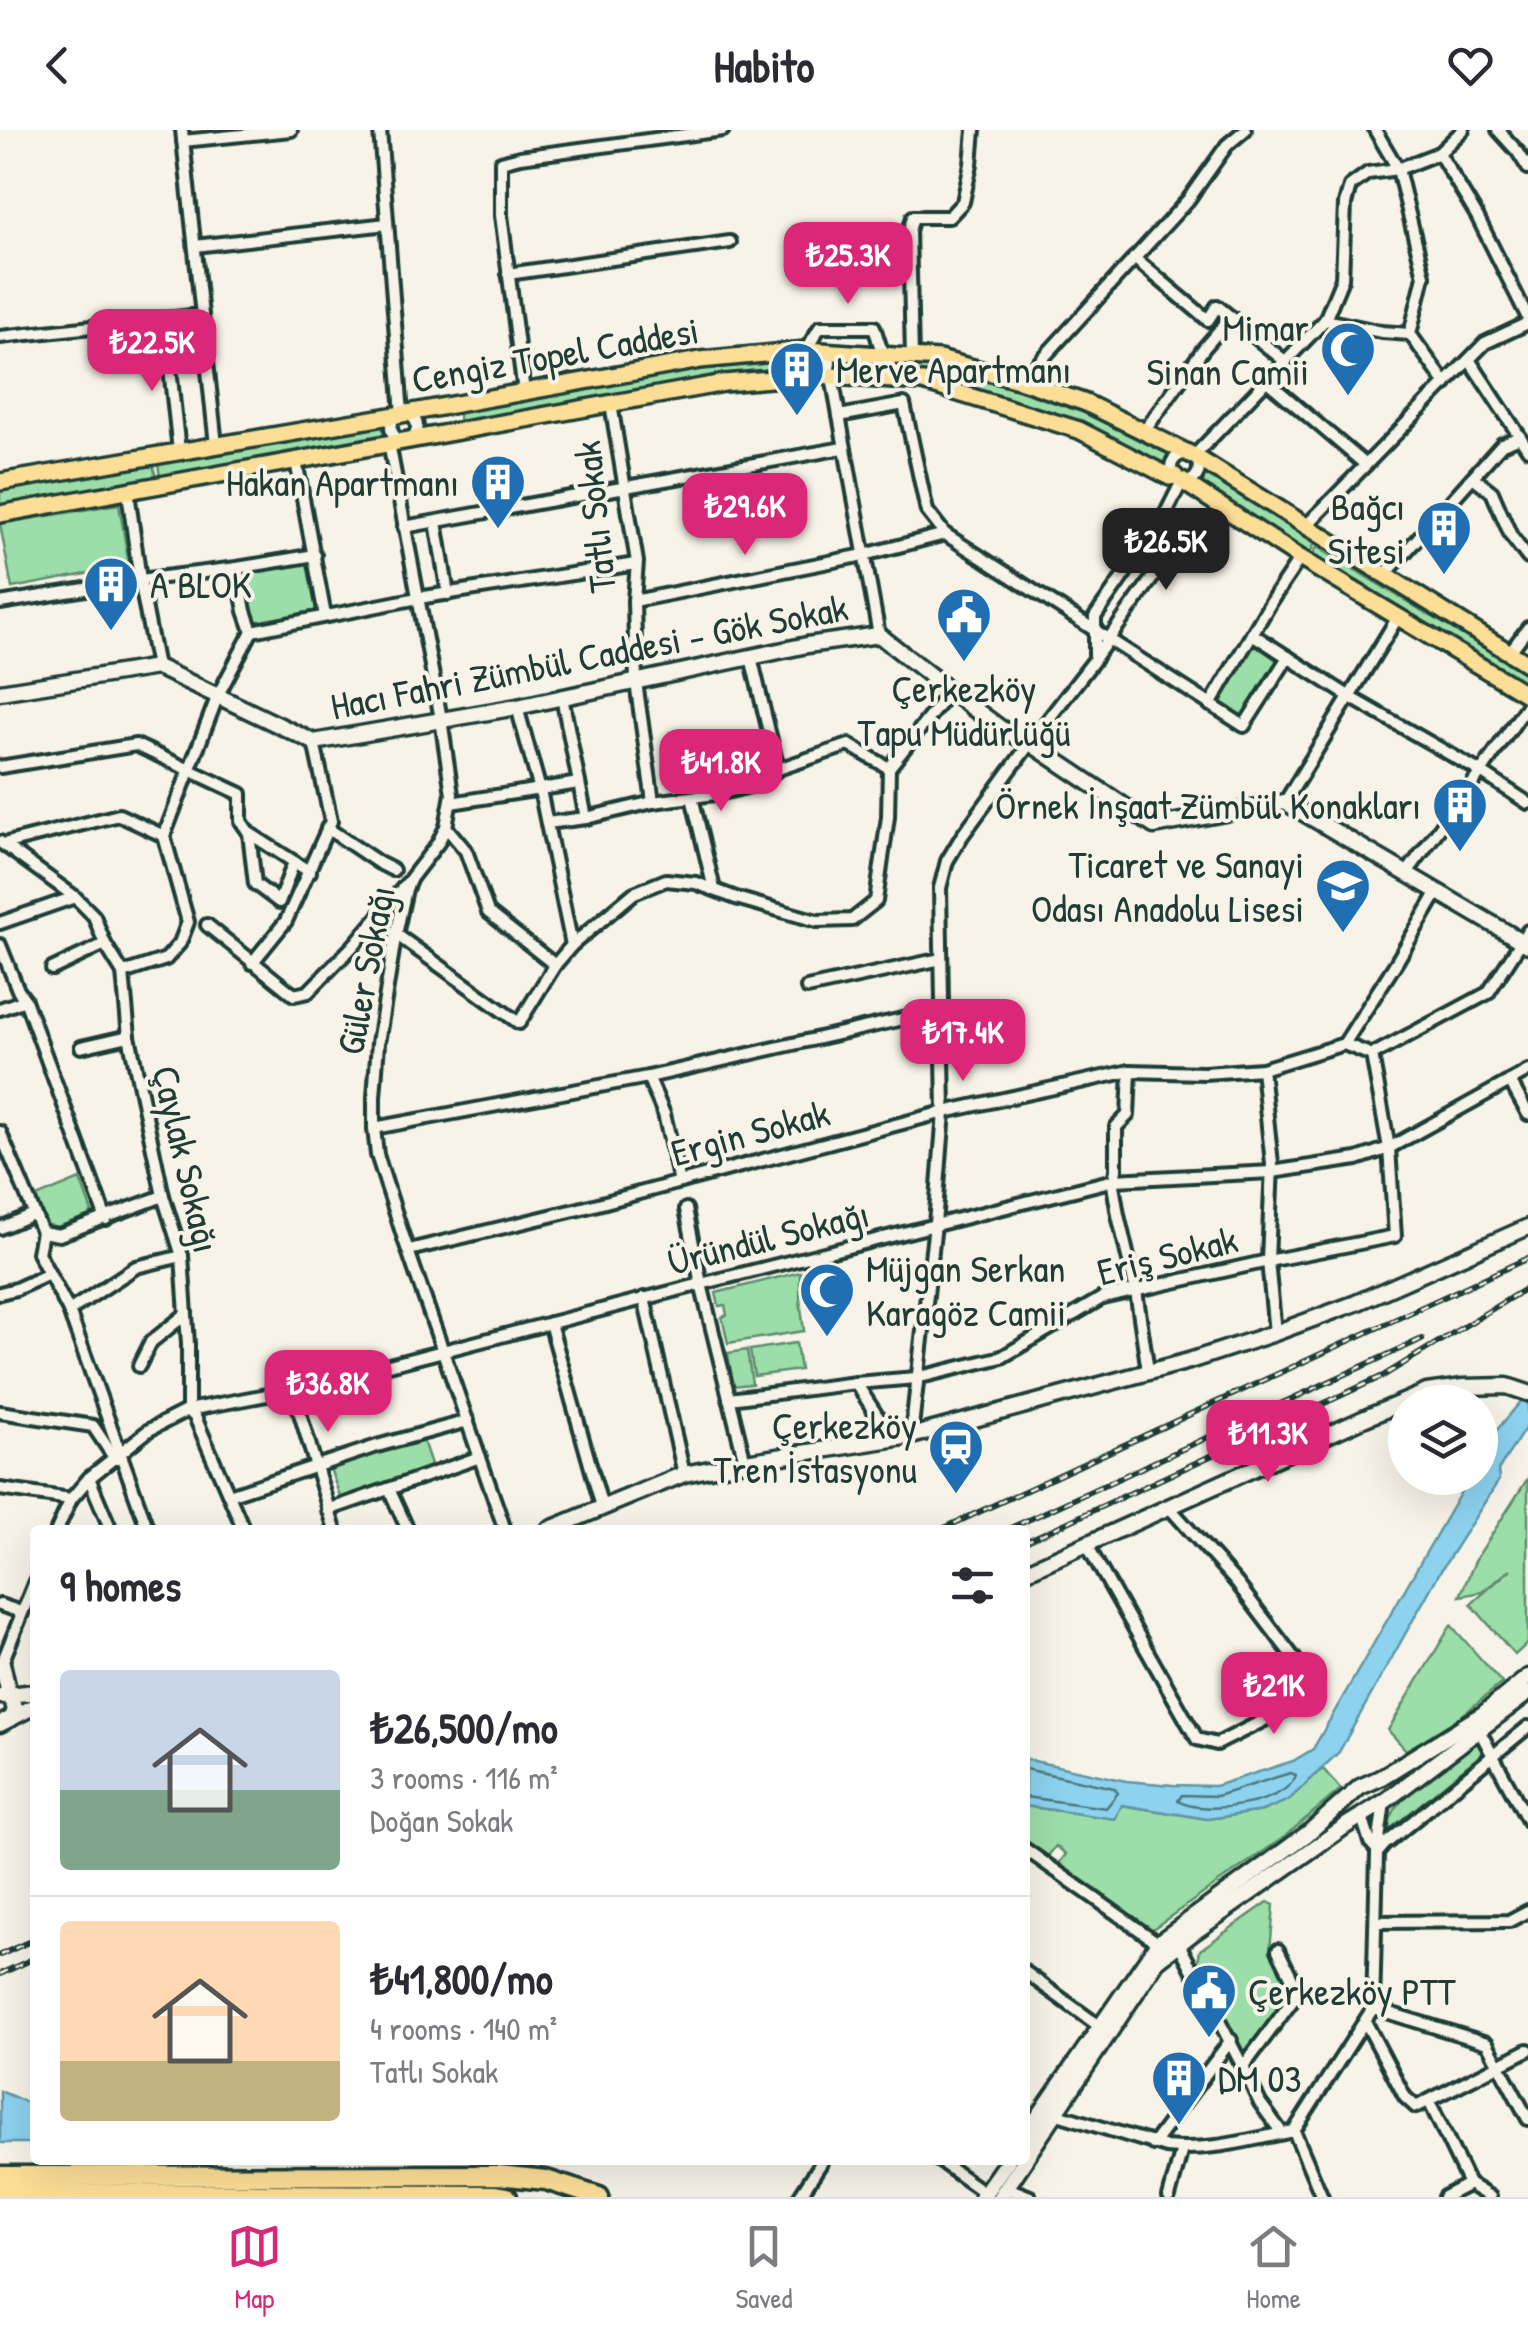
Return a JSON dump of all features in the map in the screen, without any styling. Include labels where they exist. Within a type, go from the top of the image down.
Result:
[{"type":"highway","points":[[0,2176],[498,2176],[546,2180],[599,2197]]},
{"type":"highway","points":[[0,2193],[507,2197]]},
{"type":"main road","name":"Cengiz Topel Caddesi","points":[[0,481],[700,360],[812,350],[938,359],[1086,403],[1145,430],[1194,456],[1528,664]]},
{"type":"main road","name":"Cengiz Topel Caddesi","points":[[0,514],[724,383],[824,376],[922,382],[1078,430],[1178,479],[1300,558],[1528,695]]},
{"type":"main road","name":"Hacı Fahri Zümbül Caddesi - Gök Sokak","points":[[157,668],[314,742],[880,634],[1000,728],[1030,743],[1154,826],[1285,802]]},
{"type":"main road","points":[[0,692],[157,668]]},
{"type":"main road","points":[[1285,802],[1437,892],[1526,939]]},
{"type":"main road","points":[[560,1525],[684,1474],[911,1436],[1189,1361],[1356,1303],[1528,1226]]},
{"type":"main road","points":[[1030,1570],[1428,1392],[1506,1386],[1522,1391]]},
{"type":"main road","points":[[1,1665],[4,1695],[16,1709],[6,1721]]},
{"type":"main road","points":[[1030,2129],[1158,1943],[1307,1834],[1360,1788],[1483,1714],[1528,1677]]},
{"type":"main road","points":[[4,1695],[30,1692]]},
{"type":"main road","points":[[1030,2152],[1158,1961],[1384,1802],[1528,1693]]},
{"type":"main road","points":[[6,1721],[30,1709]]},
{"type":"main road","points":[[1362,1817],[1355,1794],[1360,1788],[1378,1787],[1385,1796],[1384,1802]]},
{"type":"main road","points":[[983,2195],[1004,2165]]},
{"type":"main road","points":[[1003,2192],[1022,2165]]},
{"type":"street","points":[[216,445],[183,136],[292,130]]},
{"type":"street","points":[[380,130],[402,414]]},
{"type":"street","points":[[524,392],[501,215],[501,162],[723,130]]},
{"type":"street","points":[[912,357],[909,231],[913,217],[949,217],[962,202],[974,130]]},
{"type":"street","points":[[1022,382],[1188,200],[1227,145],[1245,130]]},
{"type":"street","points":[[1375,130],[1398,169],[1424,276],[1410,334],[1446,384]]},
{"type":"street","points":[[1194,456],[1326,320],[1342,279],[1350,186],[1368,173],[1398,169],[1438,154],[1463,130]]},
{"type":"street","points":[[1498,130],[1528,168]]},
{"type":"street","points":[[1306,526],[1485,343],[1528,321],[1476,216],[1438,154]]},
{"type":"street","points":[[195,246],[388,224]]},
{"type":"street","points":[[508,274],[730,242]]},
{"type":"street","points":[[1134,258],[1208,320],[1217,306],[1286,362]]},
{"type":"street","points":[[0,337],[202,315]]},
{"type":"street","points":[[1145,430],[1204,348],[1231,318]]},
{"type":"street","points":[[1326,320],[1410,334]]},
{"type":"street","points":[[824,376],[810,372],[806,361],[820,327],[874,327],[886,355]]},
{"type":"street","points":[[166,332],[179,451]]},
{"type":"street","points":[[812,350],[827,354],[830,361],[824,376],[838,416],[880,634]]},
{"type":"street","points":[[1470,361],[1528,449]]},
{"type":"street","points":[[1267,381],[1366,465]]},
{"type":"street","name":"Tatlı Sokak","points":[[611,404],[636,564],[636,682],[653,802]]},
{"type":"street","points":[[838,416],[904,404],[927,511],[945,534],[1244,726],[1288,657]]},
{"type":"street","points":[[402,414],[411,416],[417,426],[408,439],[400,439],[391,430],[392,421],[402,414]]},
{"type":"street","points":[[1385,574],[1502,444],[1520,437]]},
{"type":"street","name":"Güler Sokağı","points":[[389,443],[452,803],[446,828],[410,878],[378,1043],[374,1128],[378,1155],[407,1244],[504,1525]]},
{"type":"street","points":[[404,528],[843,448]]},
{"type":"street","points":[[1094,659],[1095,617],[1162,521],[1178,479],[1172,468],[1174,460],[1182,455],[1194,456]]},
{"type":"street","points":[[1178,479],[1191,480],[1198,474],[1194,456]]},
{"type":"street","points":[[296,461],[326,616]]},
{"type":"street","points":[[1473,477],[1492,492],[1512,536],[1528,558]]},
{"type":"street","points":[[128,492],[157,668]]},
{"type":"street","points":[[911,1436],[944,1112],[940,888],[947,860],[1171,552],[1169,530],[1162,521]]},
{"type":"street","points":[[436,522],[448,594]]},
{"type":"street","points":[[634,601],[945,534]]},
{"type":"street","points":[[0,603],[315,555]]},
{"type":"street","points":[[1210,705],[1300,558]]},
{"type":"street","points":[[252,631],[418,598],[636,564]]},
{"type":"street","points":[[124,973],[166,959],[180,942],[188,922],[164,836],[218,696],[252,631],[237,568]]},
{"type":"street","points":[[1285,802],[1398,616]]},
{"type":"street","points":[[1509,653],[1528,628]]},
{"type":"street","points":[[1252,634],[1528,803]]},
{"type":"street","points":[[751,657],[778,769]]},
{"type":"street","points":[[397,935],[518,1023],[554,965],[572,946],[634,893],[666,880],[696,883],[816,920],[852,920],[876,900],[888,816],[889,768],[950,692]]},
{"type":"street","points":[[562,697],[586,818]]},
{"type":"street","points":[[1406,874],[1528,704]]},
{"type":"street","points":[[517,706],[540,790],[572,946]]},
{"type":"street","points":[[252,963],[286,920],[331,821],[314,742]]},
{"type":"street","points":[[0,767],[136,745],[241,794],[241,821],[249,832],[310,872]]},
{"type":"street","points":[[547,823],[653,802],[722,794],[762,783],[778,769],[849,745],[889,768]]},
{"type":"street","points":[[452,803],[579,784]]},
{"type":"street","points":[[692,797],[714,890]]},
{"type":"street","points":[[2,843],[119,815],[164,836]]},
{"type":"street","points":[[327,828],[393,870]]},
{"type":"street","points":[[446,828],[466,851],[488,912],[554,965]]},
{"type":"street","points":[[249,832],[254,884],[279,902],[294,862]]},
{"type":"street","name":"Çaylak Sokağı","points":[[2,843],[75,897],[94,916],[124,973],[129,1036],[162,1196],[182,1256],[188,1410],[242,1525]]},
{"type":"street","points":[[207,925],[294,995],[308,992],[410,878]]},
{"type":"street","points":[[1437,892],[1344,1044],[1372,1055],[1488,993],[1526,939]]},
{"type":"street","points":[[0,923],[75,897]]},
{"type":"street","points":[[52,969],[106,944]]},
{"type":"street","points":[[0,945],[106,1219]]},
{"type":"street","points":[[807,988],[941,960]]},
{"type":"street","points":[[0,1009],[24,1000]]},
{"type":"street","points":[[374,1128],[648,1077],[942,1010]]},
{"type":"street","points":[[81,1047],[129,1036]]},
{"type":"street","name":"Ergin Sokak","points":[[407,1244],[680,1182],[944,1112],[1130,1071],[1204,1073],[1262,1069],[1344,1044]]},
{"type":"street","points":[[1372,1055],[1389,1148]]},
{"type":"street","points":[[1262,1069],[1272,1172],[1268,1260],[1275,1333]]},
{"type":"street","points":[[1130,1071],[1128,1115],[1116,1127],[1114,1180],[1148,1372]]},
{"type":"street","name":"Üründül Sokağı","points":[[59,1525],[71,1500],[89,1478],[149,1430],[188,1410],[293,1390],[1114,1180],[1272,1172],[1357,1158],[1389,1148],[1528,1071]]},
{"type":"street","points":[[648,1077],[664,1114],[680,1182]]},
{"type":"street","points":[[1510,1082],[1528,1114]]},
{"type":"street","points":[[0,1132],[3,1150],[42,1232],[38,1253],[69,1311],[117,1457],[146,1525]]},
{"type":"street","name":"Eriş Sokak","points":[[729,1399],[916,1378],[1002,1357],[1102,1298],[1395,1236],[1389,1148]]},
{"type":"street","points":[[42,1232],[59,1236],[162,1196]]},
{"type":"street","points":[[686,1209],[700,1284],[744,1462]]},
{"type":"street","points":[[0,1228],[32,1214]]},
{"type":"street","points":[[69,1311],[136,1266],[182,1256]]},
{"type":"street","points":[[0,1293],[49,1274]]},
{"type":"street","points":[[644,1298],[684,1474]]},
{"type":"street","points":[[139,1366],[151,1342],[186,1314]]},
{"type":"street","points":[[550,1323],[602,1507]]},
{"type":"street","points":[[856,1383],[892,1439]]},
{"type":"street","points":[[293,1390],[333,1525]]},
{"type":"street","points":[[0,1412],[93,1426],[117,1457]]},
{"type":"street","points":[[228,1496],[316,1465],[468,1421]]},
{"type":"street","points":[[328,1510],[480,1457]]},
{"type":"street","points":[[89,1478],[109,1525]]},
{"type":"street","points":[[389,1488],[406,1525]]},
{"type":"street","points":[[0,1489],[71,1500]]},
{"type":"street","points":[[1087,1544],[1197,1739],[1217,1744],[1310,1696],[1310,1678],[1236,1582],[1168,1506]]},
{"type":"street","points":[[1,1665],[30,1592]]},
{"type":"street","points":[[0,1605],[21,1612]]},
{"type":"street","points":[[1378,1852],[1528,1727]]},
{"type":"street","points":[[1479,1730],[1528,1822]]},
{"type":"street","points":[[1054,2113],[1153,2144],[1182,2149],[1210,2148],[1288,2132],[1373,2008],[1378,1852],[1384,1802]]},
{"type":"street","points":[[1362,1817],[1370,1842],[1378,1852]]},
{"type":"street","points":[[1030,1853],[1158,1943]]},
{"type":"street","points":[[1376,1922],[1509,1922],[1528,1911]]},
{"type":"street","points":[[1179,1944],[1260,2103],[1288,2132],[1322,2197]]},
{"type":"street","points":[[1244,2067],[1299,1992],[1278,1950]]},
{"type":"street","points":[[1030,1976],[1100,2026]]},
{"type":"street","points":[[1373,2008],[1487,2043],[1527,2116]]},
{"type":"street","points":[[1364,2020],[1406,2097],[1416,2108],[1528,2050]]},
{"type":"street","points":[[1153,2144],[1231,2040]]},
{"type":"street","points":[[1428,2101],[1469,2184],[1490,2197]]},
{"type":"street","points":[[1169,2197],[1182,2149]]},
{"type":"street","points":[[799,2197],[820,2165]]},
{"type":"street","points":[[944,2165],[983,2195]]},
{"type":"street","points":[[1444,2197],[1469,2184]]},
{"type":"street","points":[[1003,2192],[1030,2197]]},
{"type":"green space","points":[[838,355],[862,355],[978,376],[1098,415],[1172,454],[1165,465],[1070,421],[995,396],[838,369]]},
{"type":"green space","points":[[800,358],[800,370],[460,424],[458,410],[671,372]]},
{"type":"green space","points":[[386,421],[389,436],[160,478],[158,463]]},
{"type":"green space","points":[[153,464],[156,478],[0,505],[0,490]]},
{"type":"green space","points":[[1203,470],[1316,542],[1309,554],[1195,483]]},
{"type":"green space","points":[[119,504],[129,566],[12,588],[0,524]]},
{"type":"green space","points":[[1317,547],[1528,675],[1528,692],[1310,559]]},
{"type":"green space","points":[[310,560],[319,610],[250,623],[241,572]]},
{"type":"green space","points":[[1253,645],[1279,662],[1247,715],[1239,717],[1216,704]]},
{"type":"green space","points":[[80,1179],[92,1212],[59,1229],[45,1228],[29,1200]]},
{"type":"green space","points":[[800,1272],[804,1331],[728,1343],[722,1317],[727,1315],[725,1305],[719,1306],[716,1293]]},
{"type":"green space","points":[[796,1343],[800,1370],[754,1376],[750,1350]]},
{"type":"green space","points":[[747,1350],[752,1384],[733,1386],[728,1353]]},
{"type":"green space","points":[[422,1438],[433,1470],[342,1502],[328,1463]]},
{"type":"green space","points":[[1528,1478],[1528,1643],[1515,1655],[1471,1604],[1511,1569],[1482,1592],[1460,1596],[1476,1559]]},
{"type":"green space","points":[[1451,1625],[1502,1683],[1449,1726],[1406,1750],[1388,1730]]},
{"type":"green space","points":[[1478,1741],[1484,1752],[1388,1831],[1393,1813],[1413,1790]]},
{"type":"green space","points":[[1321,1770],[1341,1789],[1284,1837],[1151,1930],[1058,1865],[1066,1854],[1056,1846],[1047,1857],[1030,1846],[1030,1807],[1115,1819],[1121,1805],[1208,1819],[1262,1811],[1288,1800]]},
{"type":"green space","points":[[1268,1902],[1274,1905],[1270,1951],[1290,1986],[1285,2002],[1251,2052],[1241,2050],[1198,1961],[1200,1950]]},
{"type":"water","points":[[1528,1393],[1528,1424],[1498,1470],[1498,1429]]},
{"type":"water","points":[[1459,1495],[1489,1495],[1440,1572],[1339,1752],[1289,1800],[1262,1811],[1208,1819],[1122,1805],[1115,1819],[1030,1807],[1030,1760],[1127,1781],[1215,1786],[1293,1761],[1313,1749]]},
{"type":"water","points":[[0,2091],[30,2104],[30,2143],[0,2143]]},
{"type":"railway","points":[[951,1525],[1528,1258]]},
{"type":"railway","points":[[1030,1540],[1383,1376],[1528,1287]]},
{"type":"railway","points":[[1017,1525],[1422,1339]]},
{"type":"railway","points":[[0,1955],[30,1941]]},
{"type":"railway","points":[[0,1974],[30,1960]]},
{"type":"place","name":"Mimar Sinan Camii","points":[[1348,398]]},
{"type":"place","name":"Merve Apartmanı","points":[[797,418]]},
{"type":"place","name":"Hakan Apartmanı","points":[[498,531]]},
{"type":"place","name":"Bağcı Sitesi","points":[[1444,577]]},
{"type":"place","name":"A BLOK","points":[[111,633]]},
{"type":"place","name":"Çerkezköy Tapu Müdürlüğü","points":[[964,664]]},
{"type":"place","name":"Örnek İnşaat Zümbül Konakları","points":[[1460,854]]},
{"type":"place","name":"Ticaret ve Sanayi Odası Anadolu Lisesi","points":[[1343,935]]},
{"type":"place","name":"Müjgan Serkan Karagöz Camii","points":[[827,1339]]},
{"type":"place","name":"Çerkezköy Tren İstasyonu","points":[[956,1496]]},
{"type":"place","name":"Çerkezköy PTT","points":[[1209,2040]]},
{"type":"place","name":"DM 03","points":[[1179,2127]]}]
